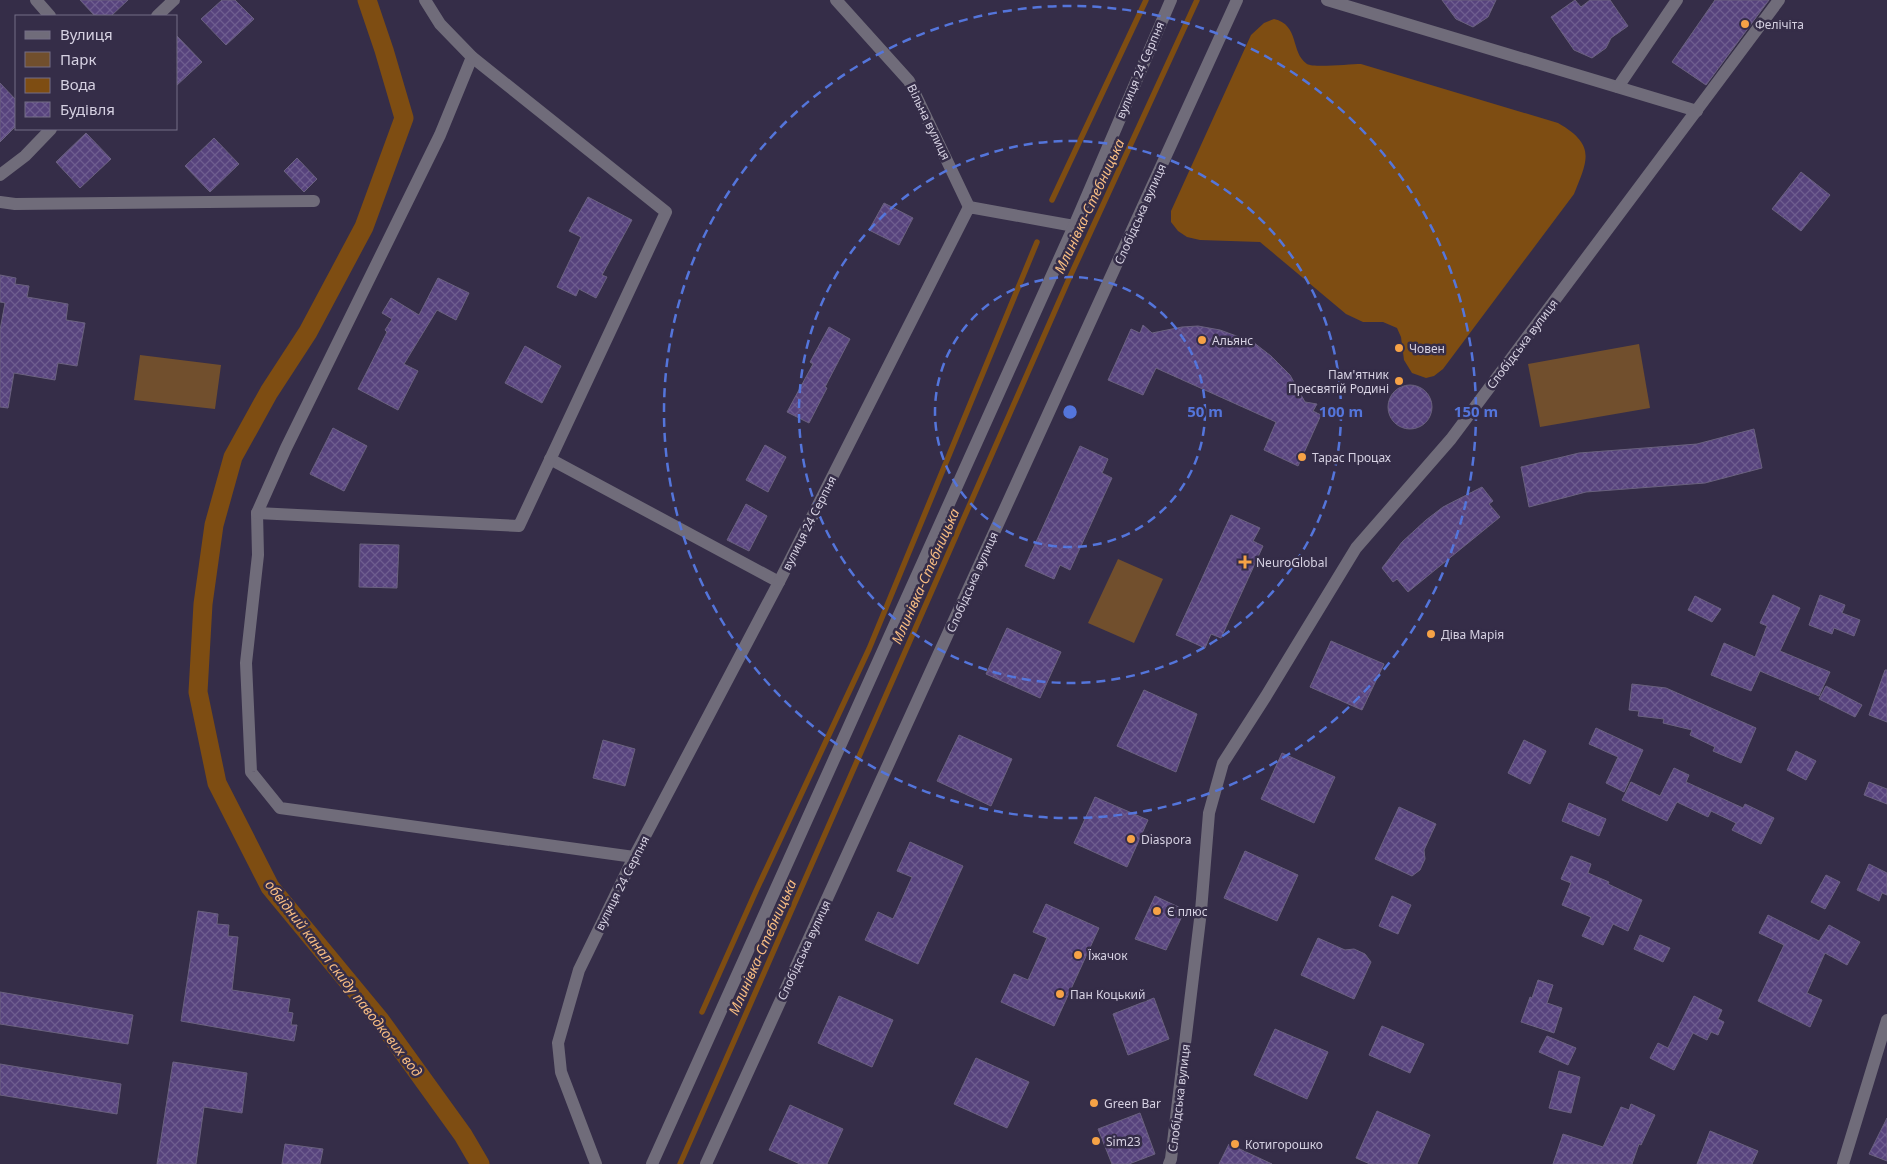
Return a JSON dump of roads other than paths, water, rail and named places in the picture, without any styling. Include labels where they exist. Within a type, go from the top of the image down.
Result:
[{"type":"street","points":[[36,0],[49,15]]},
{"type":"street","points":[[159,15],[174,0]]},
{"type":"street","points":[[258,513],[519,526],[666,212],[472,58],[440,24],[425,0]]},
{"type":"street","name":"Вільна вулиця","points":[[836,0],[910,81],[970,207]]},
{"type":"street","name":"вулиця 24 Серпня","points":[[652,1164],[1074,226],[1171,0]]},
{"type":"street","name":"Слобідська вулиця","points":[[706,1164],[1238,0]]},
{"type":"street","points":[[1327,0],[1698,111]]},
{"type":"street","points":[[1618,87],[1677,0]]},
{"type":"street","name":"Слобідська вулиця","points":[[1169,1164],[1200,920],[1209,813],[1223,763],[1356,548],[1451,439],[1698,111],[1779,0]]},
{"type":"street","points":[[472,58],[440,135],[286,448],[258,513],[258,555],[246,663],[251,772],[280,808],[634,857]]},
{"type":"street","points":[[0,175],[25,156],[50,130]]},
{"type":"street","points":[[0,202],[14,204],[314,201]]},
{"type":"street","points":[[970,207],[1074,226]]},
{"type":"street","name":"вулиця 24 Серпня","points":[[596,1164],[560,1072],[558,1043],[579,970],[634,857],[779,582],[970,207]]},
{"type":"street","points":[[550,459],[779,582]]},
{"type":"street","points":[[1843,1164],[1887,1020]]},
{"type":"water","points":[[1274,19],[1288,27],[1298,53],[1307,64],[1324,66],[1361,64],[1558,123],[1578,138],[1583,146],[1586,154],[1585,162],[1574,194],[1443,369],[1434,376],[1426,378],[1412,373],[1404,360],[1401,337],[1397,328],[1383,322],[1363,322],[1346,314],[1260,242],[1200,240],[1187,237],[1178,231],[1171,222],[1171,211],[1251,35],[1264,23]]},
{"type":"waterway","name":"обвідний канал скиду паводкових вод","points":[[367,0],[404,118],[364,227],[308,332],[269,392],[233,457],[214,525],[203,604],[198,692],[217,783],[270,887],[380,1020],[463,1135],[480,1164]]},
{"type":"waterway","points":[[1052,200],[1146,0]]},
{"type":"waterway","name":"Млинівка-Стебницька","points":[[680,1164],[1068,281],[1197,0]]},
{"type":"waterway","points":[[702,1012],[756,891],[869,649],[1037,242]]},
{"type":"place","name":"Фелічіта","points":[[1745,24]]},
{"type":"place","name":"Альянс","points":[[1202,340]]},
{"type":"place","name":"Човен","points":[[1399,348]]},
{"type":"place","name":"Пам'ятник Пресвятій Родині","points":[[1399,381]]},
{"type":"place","name":"Тарас Процах","points":[[1302,457]]},
{"type":"place","name":"NeuroGlobal","points":[[1245,562]]},
{"type":"place","name":"Діва Марія","points":[[1431,634]]},
{"type":"place","name":"Diaspora","points":[[1131,839]]},
{"type":"place","name":"Є плюс","points":[[1157,911]]},
{"type":"place","name":"Їжачок","points":[[1078,955]]},
{"type":"place","name":"Пан Коцький","points":[[1060,994]]},
{"type":"place","name":"Green Bar","points":[[1094,1103]]},
{"type":"place","name":"Sim23","points":[[1096,1141]]},
{"type":"place","name":"Котигорошко","points":[[1235,1144]]}]
